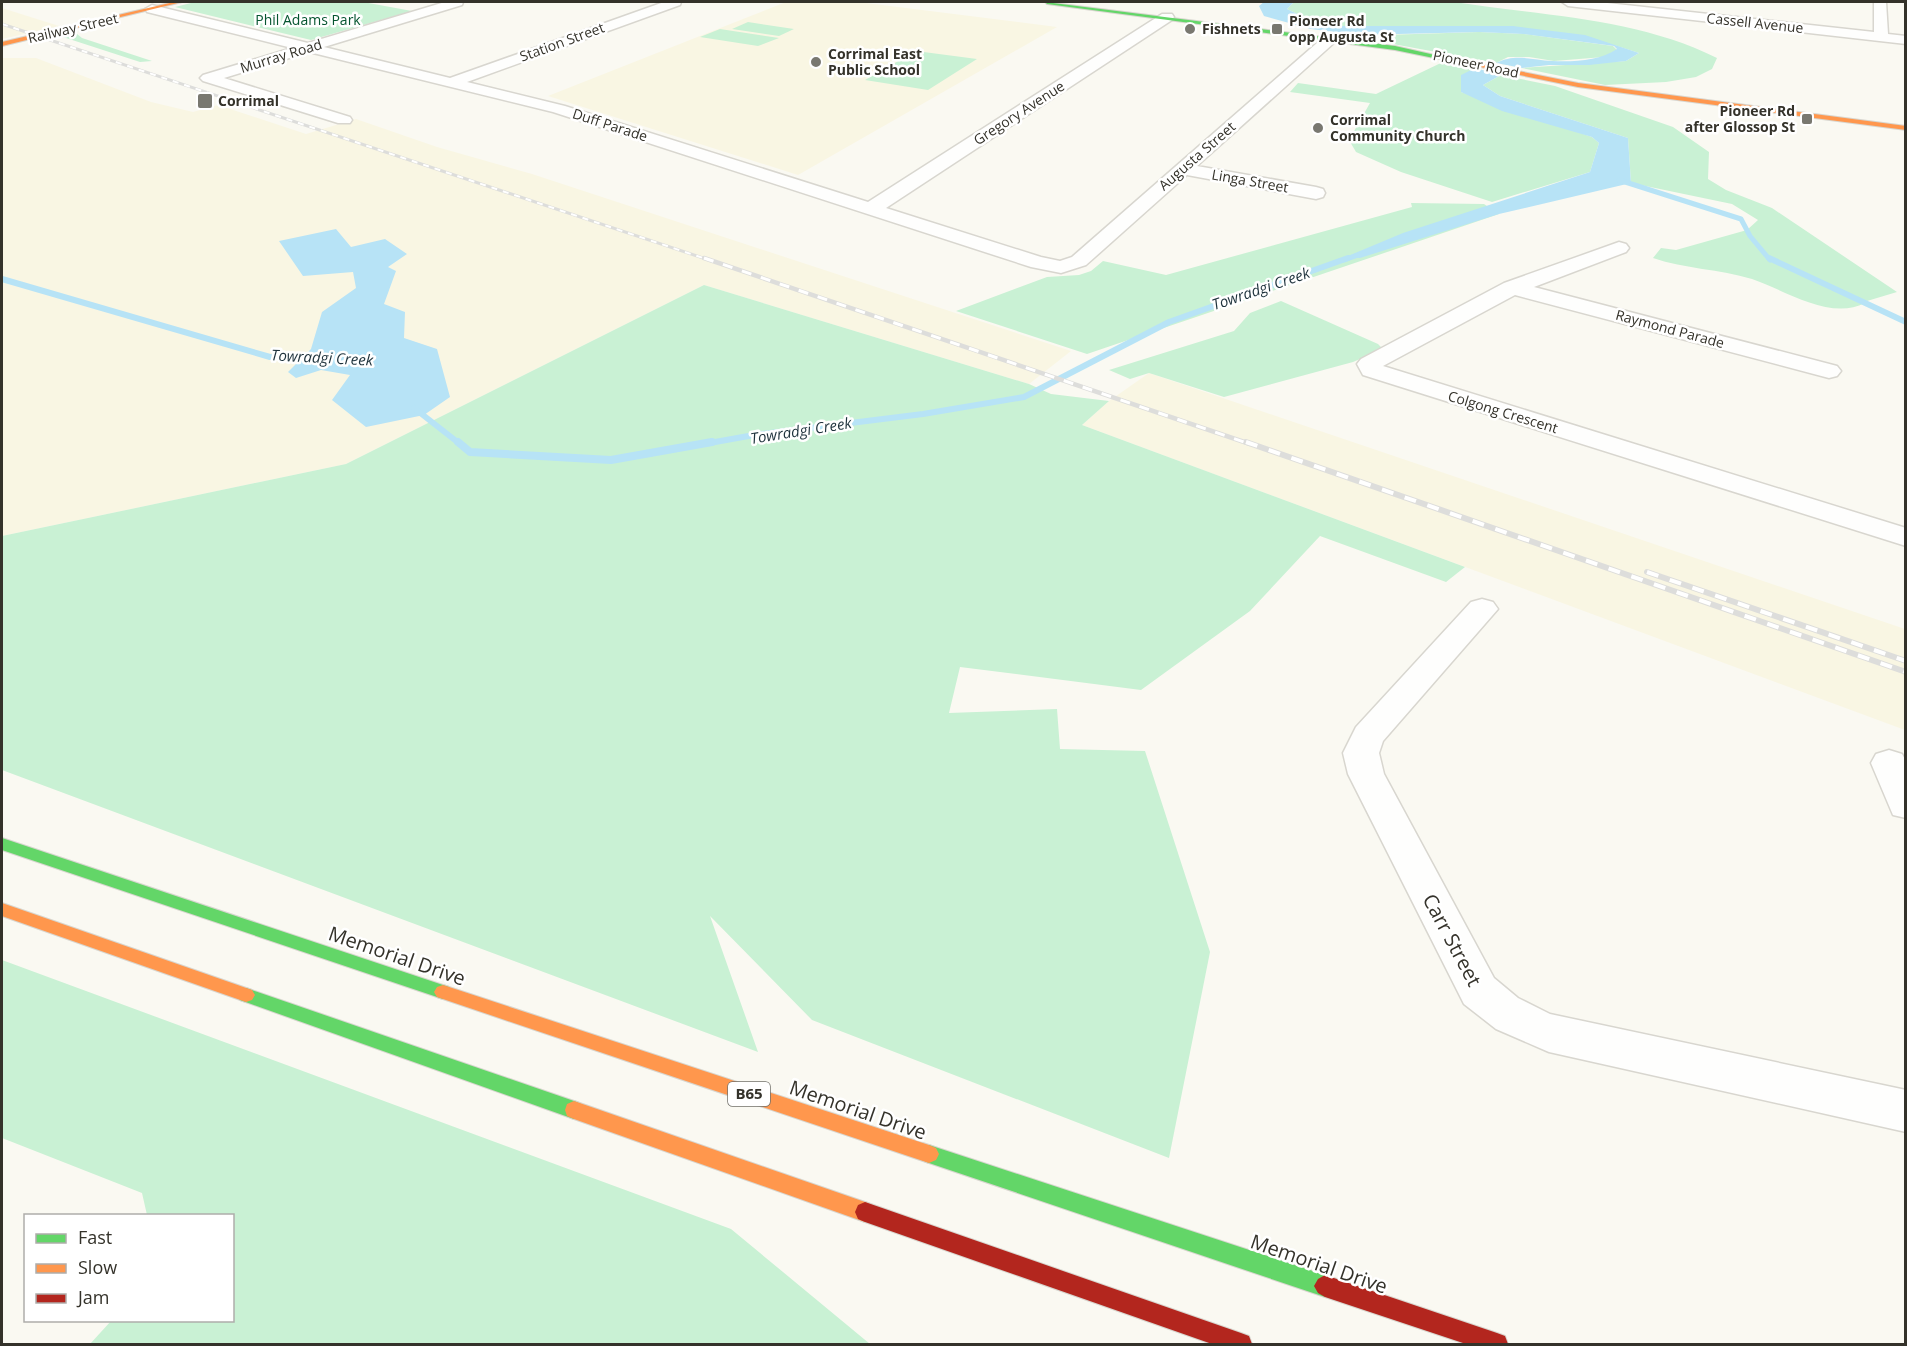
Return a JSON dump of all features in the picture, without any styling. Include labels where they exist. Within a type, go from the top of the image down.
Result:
[{"type":"main road","name":"Railway Street","points":[[2,44],[179,2]]},
{"type":"main road","name":"Pioneer Road","points":[[1047,2],[1409,50],[1610,90],[1905,128]]},
{"type":"main road","points":[[1130,12],[1146,2]]},
{"type":"main road","name":"Memorial Drive","points":[[2,844],[1497,1344]]},
{"type":"main road","points":[[2,910],[1241,1344]]},
{"type":"street","name":"Murray Road","points":[[344,120],[208,78],[457,2]]},
{"type":"street","name":"Station Street","points":[[449,83],[675,2]]},
{"type":"street","name":"Cassell Avenue","points":[[1568,2],[1905,40]]},
{"type":"street","points":[[1650,11],[1673,2]]},
{"type":"street","points":[[1880,2],[1881,37]]},
{"type":"street","name":"Duff Parade","points":[[152,9],[559,109],[1038,263],[1061,267]]},
{"type":"street","name":"Gregory Avenue","points":[[871,209],[1167,17]]},
{"type":"street","name":"Augusta Street","points":[[1061,267],[1079,261],[1330,39]]},
{"type":"street","name":"Linga Street","points":[[1183,169],[1316,192]]},
{"type":"street","name":"Colgong Crescent","points":[[1619,248],[1512,288],[1369,364],[1371,370],[1905,537]]},
{"type":"street","name":"Raymond Parade","points":[[1512,288],[1829,371]]},
{"type":"street","name":"Carr Street","points":[[1482,609],[1368,736],[1361,753],[1366,774],[1479,991],[1494,1006],[1510,1017],[1549,1033],[1905,1111]]},
{"type":"street","points":[[1888,763],[1905,805]]},
{"type":"shaded area","name":"Corrimal East Public School","points":[[786,2],[858,2],[1057,27],[798,175],[548,96]]},
{"type":"shaded area","points":[[2,8],[59,26],[2,39]]},
{"type":"shaded area","points":[[2,58],[36,58],[151,102],[193,112],[218,105],[306,134],[356,119],[437,147],[532,174],[1071,351],[1029,384],[704,285],[346,464],[2,536]]},
{"type":"shaded area","points":[[1149,373],[1905,629],[1905,730],[1082,425],[1109,401]]},
{"type":"green space","name":"Phil Adams Park","points":[[195,2],[363,2],[412,11],[311,40],[175,7]]},
{"type":"green space","points":[[1294,2],[1462,2],[1624,27],[1687,45],[1717,58],[1712,69],[1696,77],[1666,82],[1605,85],[1522,68],[1626,61],[1639,53],[1614,45],[1463,26],[1341,26],[1312,21],[1287,9]]},
{"type":"green space","points":[[748,22],[794,29],[779,36],[732,29]]},
{"type":"green space","points":[[720,29],[779,38],[758,46],[700,37]]},
{"type":"green space","points":[[1479,32],[1524,34],[1613,46],[1617,50],[1604,57],[1554,61],[1529,57],[1508,57],[1496,63],[1382,42],[1384,35]]},
{"type":"green space","points":[[77,34],[82,38],[152,61],[140,62],[63,37]]},
{"type":"green space","points":[[916,51],[977,59],[928,90],[865,80]]},
{"type":"green space","points":[[1445,61],[1475,68],[1461,92],[1592,137],[1599,143],[1590,172],[1492,202],[1401,172],[1356,152],[1349,140],[1370,103],[1290,92],[1298,83],[1376,94]]},
{"type":"green space","points":[[1501,75],[1555,86],[1673,127],[1709,152],[1708,179],[1726,190],[1772,208],[1897,292],[1867,301],[1815,280],[1865,303],[1851,308],[1837,308],[1808,302],[1752,279],[1677,265],[1653,258],[1661,248],[1676,250],[1747,230],[1758,220],[1732,204],[1631,183],[1628,138],[1500,96],[1483,85]]},
{"type":"green space","points":[[1411,203],[1484,204],[1499,214],[1087,354],[956,311],[1047,277],[1079,275],[1091,271],[1103,261],[1166,275],[1412,207]]},
{"type":"green space","points":[[704,285],[1029,384],[1051,394],[1109,401],[1082,425],[1465,567],[1446,582],[1320,536],[1250,611],[1141,690],[960,667],[949,713],[1057,709],[1060,749],[1145,751],[1210,952],[1169,1158],[812,1020],[710,916],[758,1052],[2,770],[2,536],[346,464]]},
{"type":"green space","points":[[1281,301],[1378,344],[1383,349],[1353,362],[1224,397],[1149,373],[1130,379],[1109,370],[1234,331],[1250,313]]},
{"type":"green space","points":[[2,960],[731,1229],[870,1344],[90,1344],[110,1322],[234,1322],[234,1214],[147,1214],[142,1193],[2,1138]]},
{"type":"water","points":[[1264,2],[1294,2],[1287,9],[1312,21],[1341,26],[1513,26],[1585,35],[1639,53],[1626,61],[1522,68],[1496,63],[1510,58],[1586,60],[1603,56],[1617,49],[1614,46],[1524,34],[1479,32],[1358,35],[1311,29],[1264,16],[1259,6]]},
{"type":"water","points":[[1475,68],[1501,75],[1483,85],[1500,96],[1628,138],[1631,183],[1499,214],[1360,258],[1348,256],[1403,233],[1590,172],[1599,143],[1592,137],[1502,111],[1461,92],[1461,75]]},
{"type":"water","points":[[336,229],[351,247],[385,239],[407,254],[388,267],[396,271],[384,304],[405,312],[404,338],[437,349],[450,397],[424,415],[366,427],[332,400],[350,375],[321,370],[296,378],[288,372],[311,349],[322,312],[356,288],[353,272],[303,276],[279,241]]},
{"type":"waterway","points":[[1619,180],[1741,219],[1750,236],[1770,260]]},
{"type":"waterway","name":"Towradgi Creek","points":[[1344,260],[1364,253]]},
{"type":"waterway","name":"Towradgi Creek","points":[[704,444],[754,435],[923,414],[1024,397],[1169,322],[1348,258]]},
{"type":"waterway","points":[[1769,258],[1906,322]]},
{"type":"waterway","name":"Towradgi Creek","points":[[2,279],[270,357],[315,358]]},
{"type":"waterway","name":"Towradgi Creek","points":[[414,408],[460,444]]},
{"type":"waterway","name":"Towradgi Creek","points":[[458,442],[470,452],[611,460],[712,442]]},
{"type":"railway","points":[[2,24],[709,260]]},
{"type":"railway","points":[[704,258],[1250,444]]},
{"type":"railway","points":[[1246,442],[1906,672]]},
{"type":"railway","points":[[1647,572],[1906,661]]},
{"type":"traffic: fast","points":[[1047,2],[1395,48],[1463,62]]},
{"type":"traffic: fast","points":[[2,844],[443,992]]},
{"type":"traffic: fast","points":[[246,995],[574,1110]]},
{"type":"traffic: fast","points":[[929,1154],[1325,1286]]},
{"type":"traffic: slow","points":[[2,44],[179,2]]},
{"type":"traffic: slow","points":[[1463,62],[1578,85],[1906,128]]},
{"type":"traffic: slow","points":[[2,910],[246,995]]},
{"type":"traffic: slow","points":[[443,992],[929,1154]]},
{"type":"traffic: slow","points":[[574,1110],[865,1212]]},
{"type":"traffic: jam","points":[[865,1212],[1241,1344]]},
{"type":"traffic: jam","points":[[1325,1286],[1497,1344]]},
{"type":"place","name":"Fishnets","points":[[1190,29]]},
{"type":"place","name":"Pioneer Rd opp Augusta St","points":[[1277,29]]},
{"type":"place","name":"Corrimal East Public School","points":[[816,62]]},
{"type":"place","name":"Corrimal","points":[[205,101]]},
{"type":"place","name":"Pioneer Rd after Glossop St","points":[[1807,119]]},
{"type":"place","name":"Corrimal Community Church","points":[[1318,128]]}]
